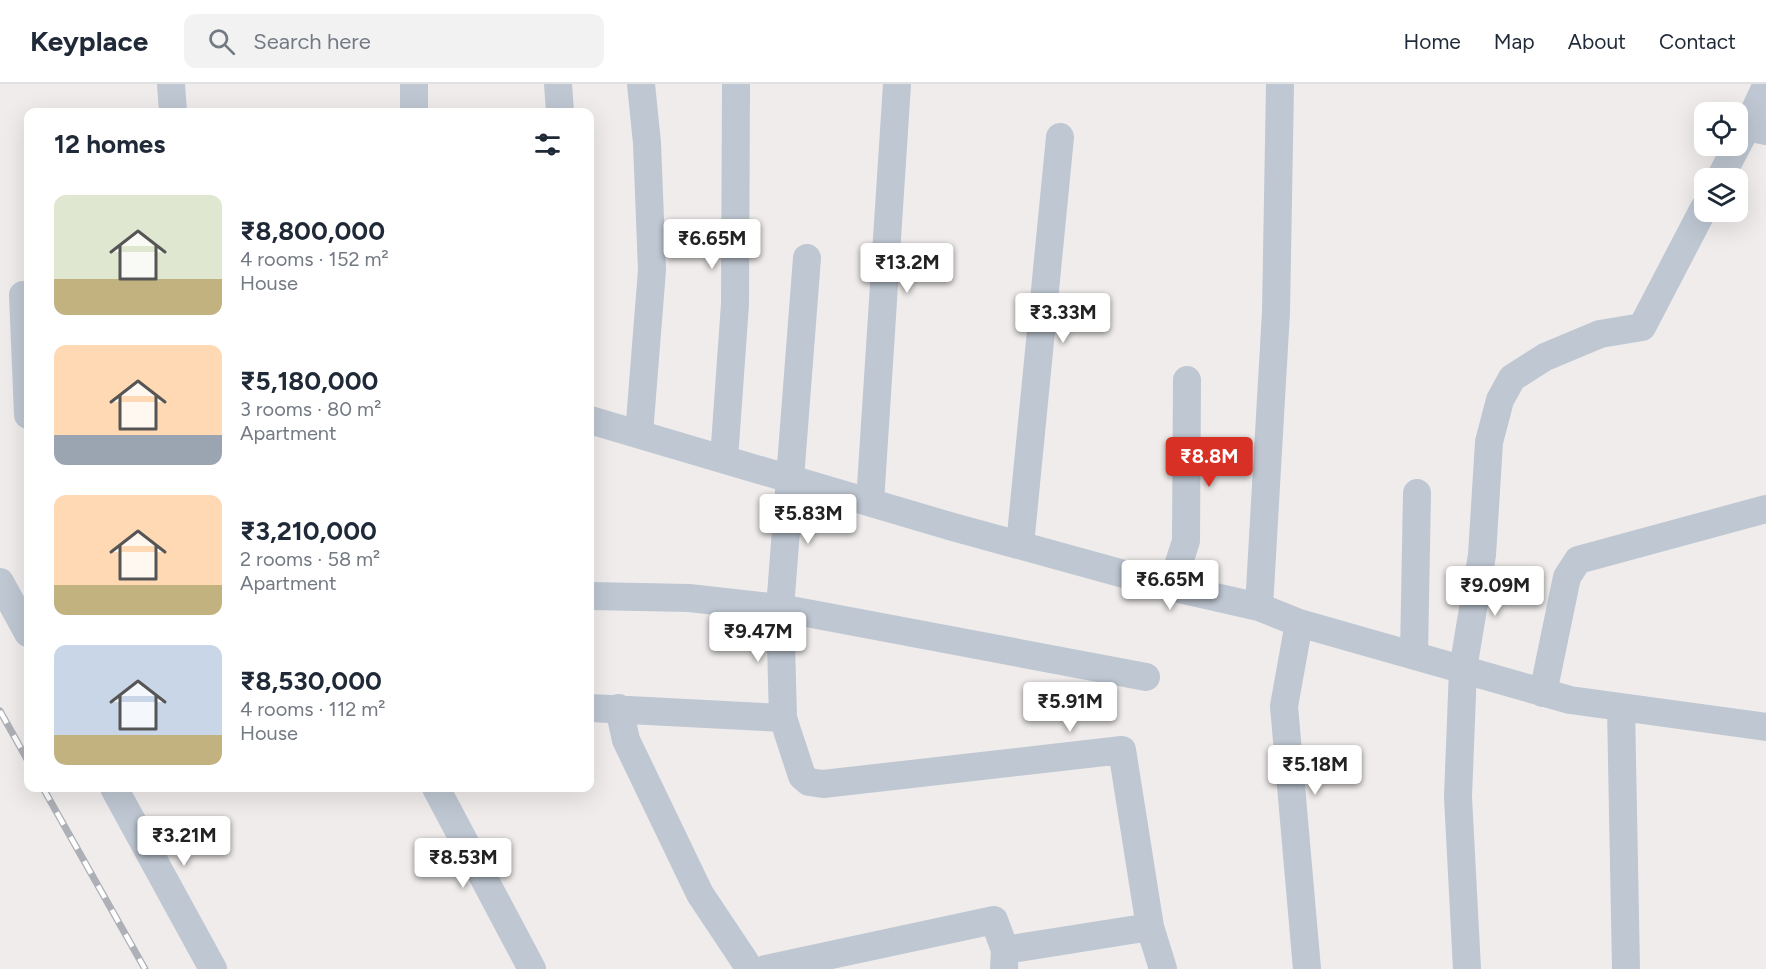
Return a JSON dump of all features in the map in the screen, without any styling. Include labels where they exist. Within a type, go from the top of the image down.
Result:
[{"type":"street","points":[[171,84],[172,108]]},
{"type":"street","points":[[414,84],[414,108]]},
{"type":"street","points":[[558,84],[560,108]]},
{"type":"street","points":[[639,434],[652,270],[647,143],[641,84]]},
{"type":"street","points":[[724,459],[735,304],[736,84]]},
{"type":"street","points":[[870,502],[897,84]]},
{"type":"street","points":[[1259,607],[1276,312],[1280,84]]},
{"type":"street","points":[[1727,168],[1756,129],[1766,86]]},
{"type":"street","points":[[1020,545],[1060,137]]},
{"type":"street","points":[[1467,969],[1458,797],[1463,669],[1482,555],[1489,442],[1500,400],[1512,378],[1545,357],[1600,334],[1642,327],[1697,222]]},
{"type":"street","points":[[807,258],[780,608],[783,717],[802,776],[809,782],[823,784],[1122,750],[1150,927],[1163,969]]},
{"type":"street","points":[[17,293],[24,371]]},
{"type":"street","points":[[1171,587],[1185,541],[1187,380]]},
{"type":"street","points":[[594,421],[1020,545],[1171,587],[1259,607],[1299,623],[1543,693],[1570,700],[1766,727]]},
{"type":"street","points":[[1413,655],[1417,493]]},
{"type":"street","points":[[1543,693],[1567,577],[1578,560],[1766,509]]},
{"type":"street","points":[[0,582],[24,618]]},
{"type":"street","points":[[594,596],[689,598],[780,608],[1146,677]]},
{"type":"street","points":[[1299,623],[1284,706],[1307,969]]},
{"type":"street","points":[[1620,707],[1626,969]]},
{"type":"street","points":[[594,708],[783,717]]},
{"type":"street","points":[[619,708],[626,740],[700,894],[750,969]]},
{"type":"street","points":[[116,792],[213,969]]},
{"type":"street","points":[[438,792],[532,969]]},
{"type":"street","points":[[766,969],[994,920],[1004,959],[1150,927]]},
{"type":"railway","points":[[0,711],[24,754]]},
{"type":"railway","points":[[45,792],[145,969]]}]
